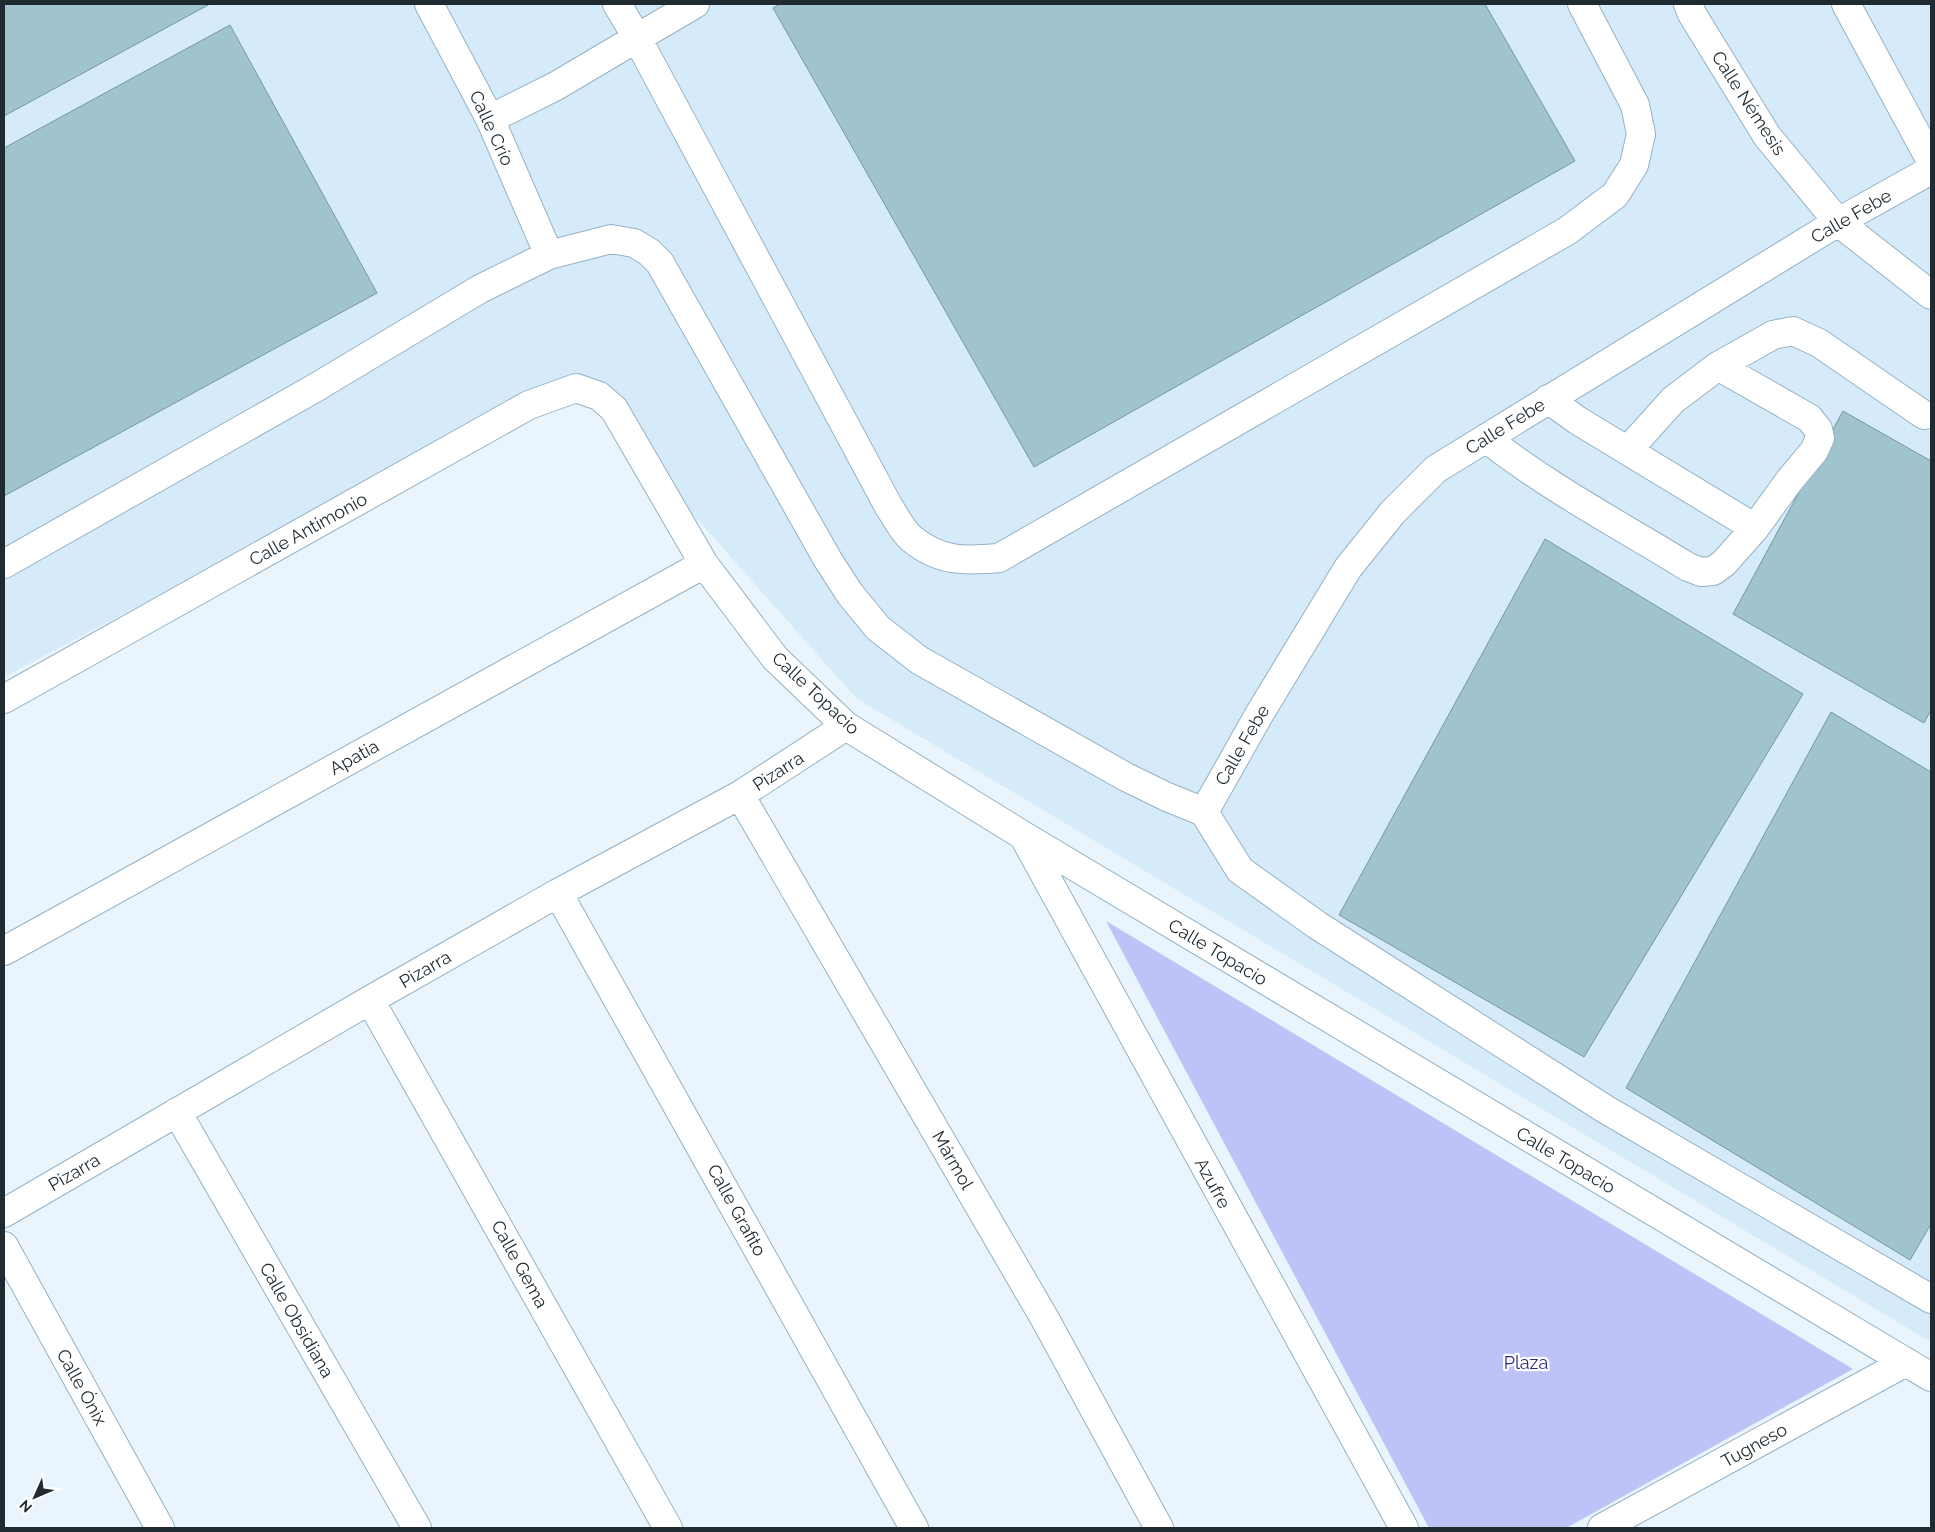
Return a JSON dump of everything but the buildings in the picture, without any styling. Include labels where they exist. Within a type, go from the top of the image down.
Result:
[{"type":"street","name":"Calle Crío","points":[[429,4],[490,119],[549,255]]},
{"type":"street","points":[[617,4],[889,507],[910,538],[939,556],[970,560],[999,558],[1567,231],[1615,195],[1634,165],[1640,134],[1639,124],[1635,105],[1582,4]]},
{"type":"street","points":[[490,119],[556,86],[695,4]]},
{"type":"street","name":"Calle Némesis","points":[[1688,4],[1692,14],[1766,136],[1838,222],[1931,295]]},
{"type":"street","points":[[1846,4],[1931,160]]},
{"type":"street","name":"Calle Febe","points":[[1204,812],[1260,713],[1348,568],[1393,512],[1436,469],[1838,222],[1931,170]]},
{"type":"street","points":[[4,564],[306,392],[480,289],[549,255],[610,239],[634,243],[649,252],[660,263],[828,560],[850,594],[878,628],[919,660],[1126,777],[1204,812],[1240,870],[1317,925],[1605,1109],[1931,1299]]},
{"type":"street","points":[[1628,450],[1673,400],[1718,366],[1773,335],[1793,331],[1819,343],[1924,415]]},
{"type":"street","points":[[1486,438],[1545,480],[1688,566],[1701,572],[1713,571],[1724,563],[1755,528],[1789,481],[1814,451],[1820,438],[1818,429],[1809,418],[1718,366]]},
{"type":"street","name":"Calle Antimonio","points":[[4,699],[529,405],[576,388],[599,396],[614,409]]},
{"type":"street","points":[[1548,399],[1577,420],[1755,528]]},
{"type":"street","name":"Calle Topacio","points":[[614,409],[704,564],[776,658],[846,726],[1024,836],[1931,1378]]},
{"type":"street","name":"Apatia","points":[[4,951],[704,564]]},
{"type":"street","name":"Pizarra","points":[[4,1213],[558,893],[740,795],[846,726]]},
{"type":"street","name":"Mármol","points":[[740,795],[1045,1319],[1160,1528]]},
{"type":"street","name":"Azufre","points":[[1024,836],[1404,1528]]},
{"type":"street","name":"Calle Grafito","points":[[558,893],[914,1528]]},
{"type":"street","name":"Calle Gema","points":[[370,1000],[668,1528]]},
{"type":"street","name":"Calle Obsidiana","points":[[177,1112],[417,1528]]},
{"type":"street","name":"Calle Ónix","points":[[4,1246],[160,1528]]},
{"type":"street","name":"Tugneso","points":[[1602,1528],[1906,1362]]},
{"type":"shaded area","points":[[4,4],[1931,4],[1931,1342],[856,698],[571,377],[4,677]]},
{"type":"green space","name":"Plaza","points":[[1106,921],[1853,1369],[1566,1528],[1429,1528]]}]
